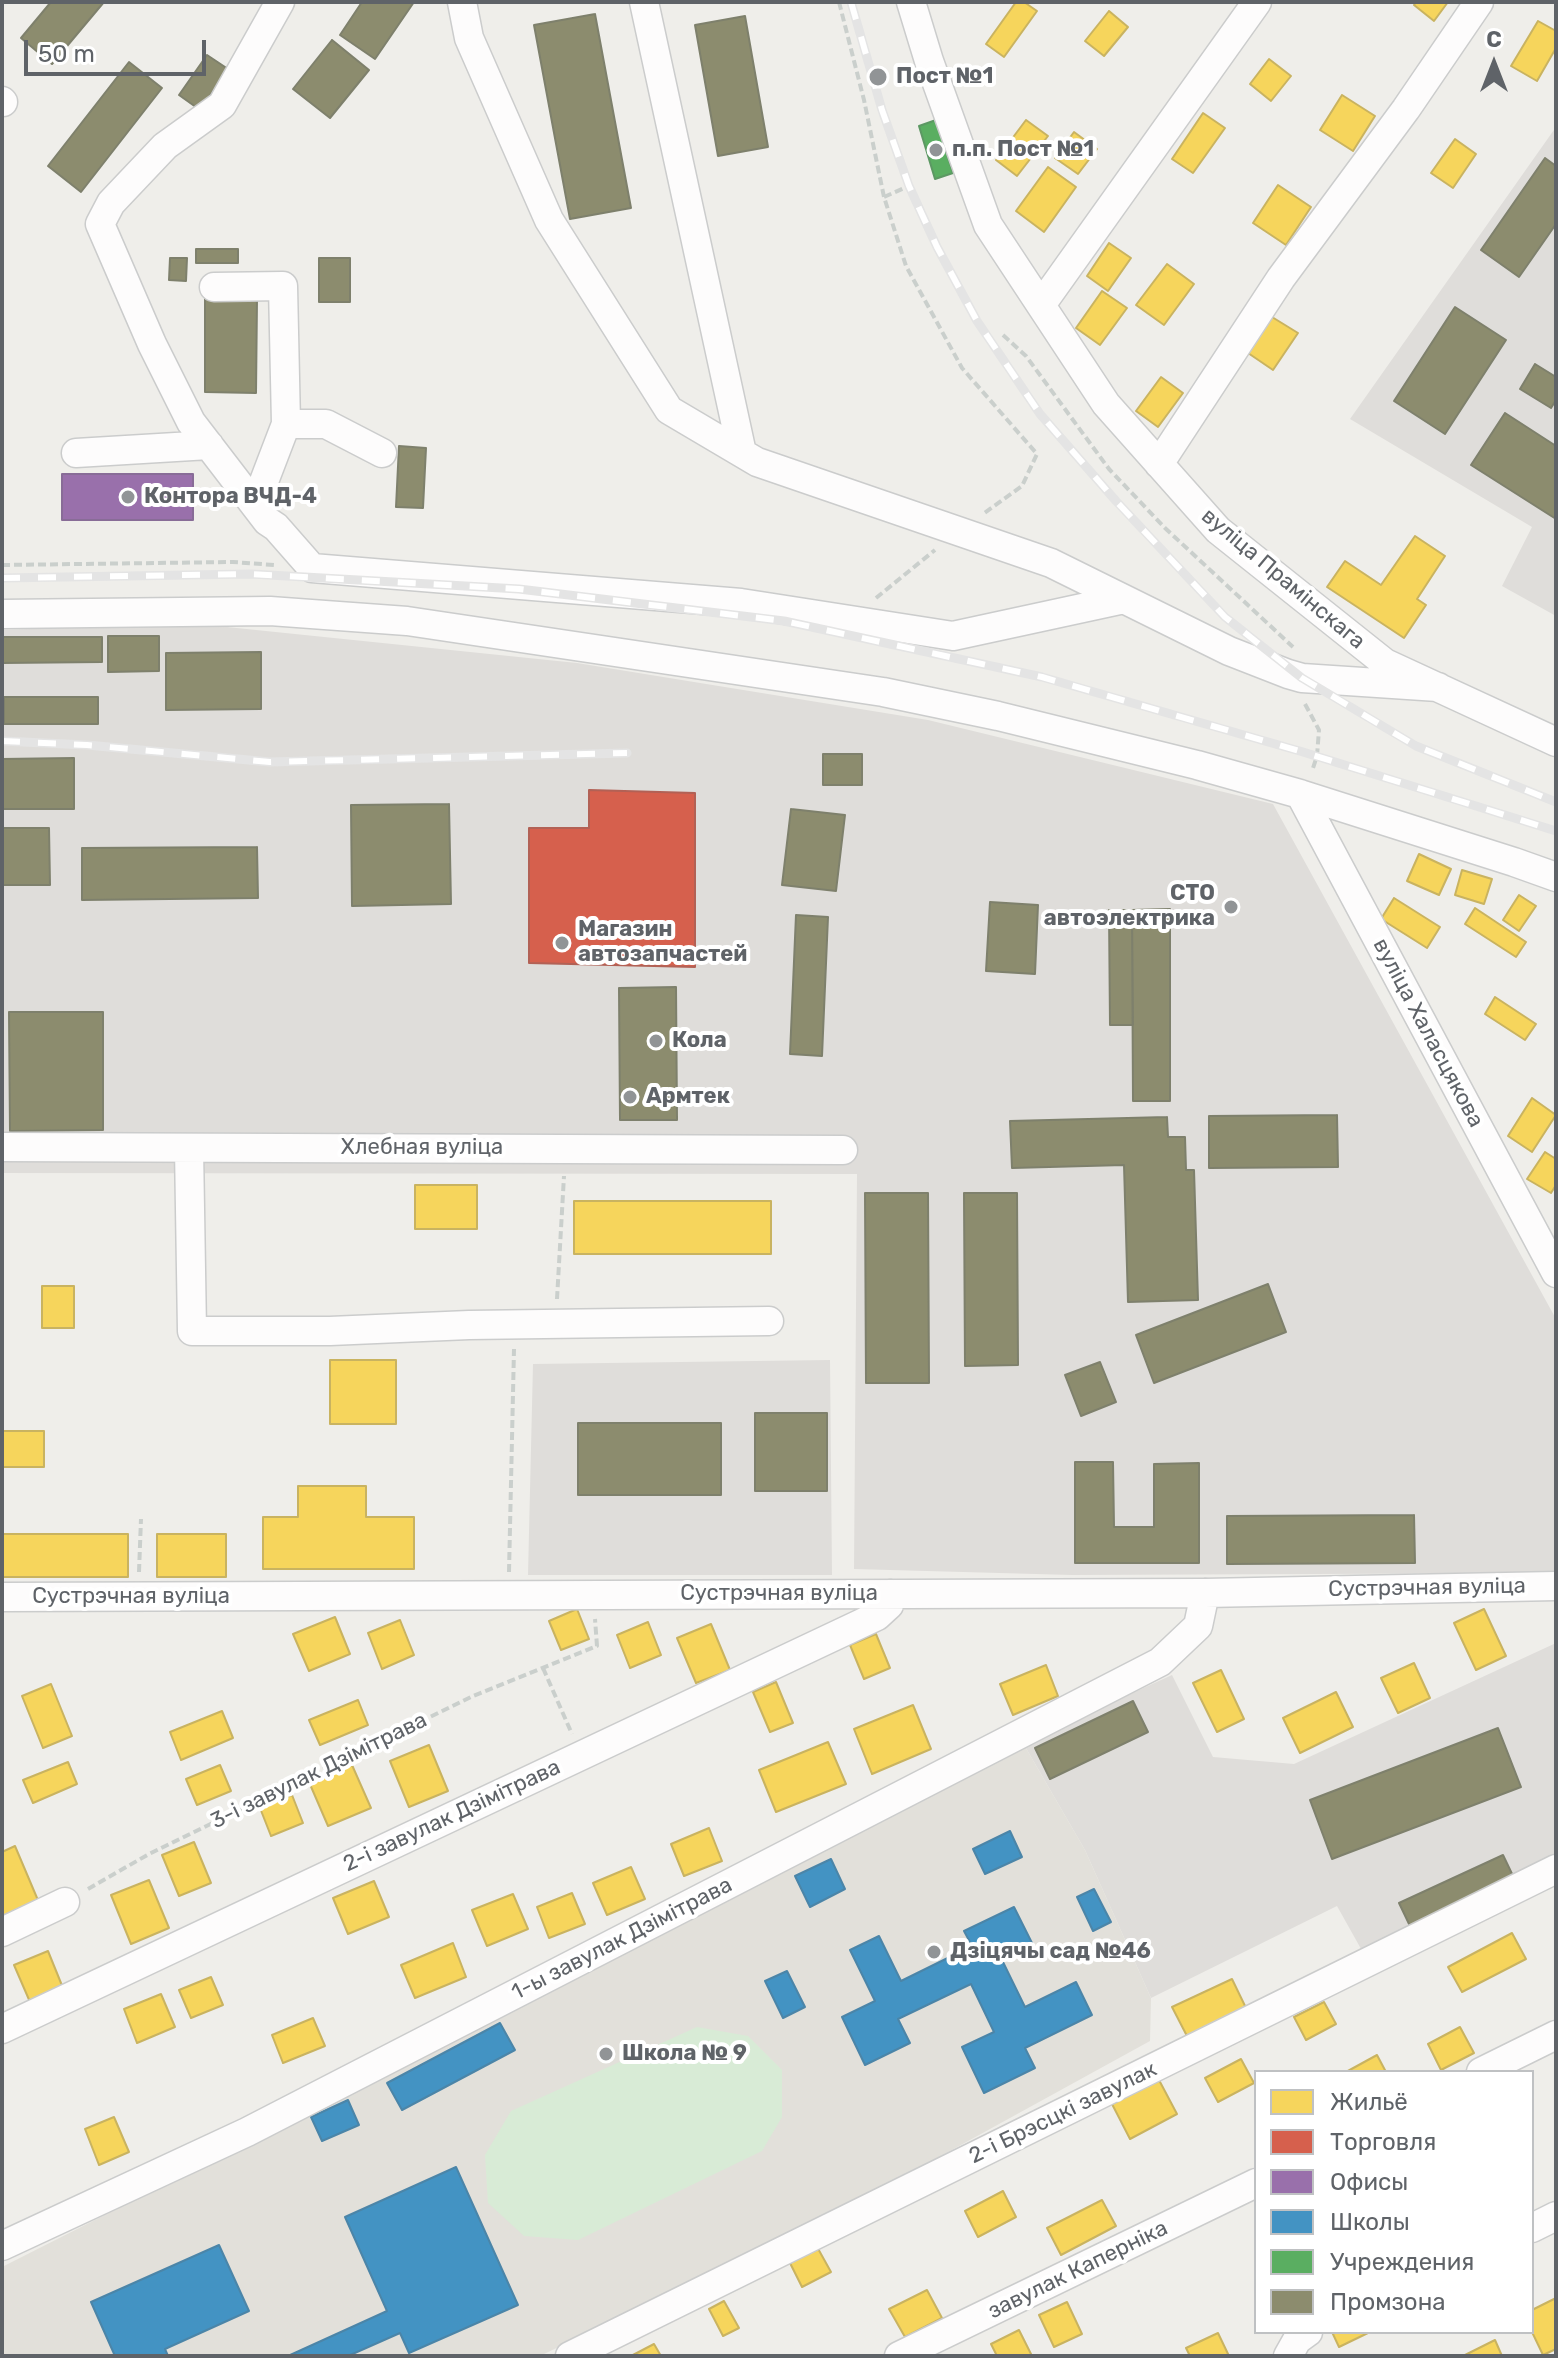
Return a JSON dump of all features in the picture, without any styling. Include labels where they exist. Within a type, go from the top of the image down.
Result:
[{"type":"street","points":[[280,2],[222,105],[165,146],[111,203],[100,224],[152,344],[191,422],[255,505],[324,565],[637,589],[953,636],[1124,599]]},
{"type":"street","points":[[462,2],[469,38],[549,220],[669,410],[757,462],[1051,563],[1229,651],[1288,674],[1438,687]]},
{"type":"street","points":[[644,2],[742,453]]},
{"type":"street","name":"вуліца Прамінскага","points":[[911,2],[988,225],[1106,404],[1218,530],[1385,663],[1556,742]]},
{"type":"street","points":[[1041,305],[1257,2]]},
{"type":"street","points":[[1159,464],[1281,278],[1406,109],[1479,2]]},
{"type":"street","points":[[214,287],[283,286],[286,424],[255,505]]},
{"type":"street","points":[[286,424],[326,424],[382,453]]},
{"type":"street","points":[[76,453],[209,445]]},
{"type":"street","points":[[2,614],[270,611],[407,621],[883,692],[1166,757],[1306,782],[1556,877]]},
{"type":"street","name":"вуліца Халасцякова","points":[[1306,782],[1556,1273]]},
{"type":"street","name":"Хлебная вуліца","points":[[2,1147],[843,1150]]},
{"type":"street","points":[[189,1148],[192,1331],[769,1321]]},
{"type":"street","name":"Сустрэчная вуліца","points":[[2,1597],[1205,1593],[1556,1586]]},
{"type":"street","name":"1-ы завулак Дзімітрава","points":[[2,2246],[247,2132],[1160,1662],[1198,1626],[1205,1593]]},
{"type":"street","name":"2-і завулак Дзімітрава","points":[[2,2029],[877,1616],[889,1605],[890,1594]]},
{"type":"street","name":"2-і Брэсцкі завулак","points":[[570,2356],[1556,1869]]},
{"type":"street","points":[[2,1932],[65,1902]]},
{"type":"street","points":[[1485,2070],[1556,2035]]},
{"type":"street","name":"завулак Каперніка","points":[[899,2356],[1254,2184]]},
{"type":"street","points":[[1534,2227],[1556,2216]]},
{"type":"street","points":[[1288,2356],[1297,2340],[1305,2334]]},
{"type":"path","points":[[839,2],[884,197],[906,266],[962,368],[1037,454],[1022,486],[958,531],[849,619]]},
{"type":"path","points":[[884,197],[909,186]]},
{"type":"path","points":[[1003,335],[1026,356],[1109,469],[1165,528],[1331,680]]},
{"type":"path","points":[[2,565],[233,562],[324,565]]},
{"type":"path","points":[[1288,674],[1319,730],[1306,782]]},
{"type":"path","points":[[555,1325],[566,1149]]},
{"type":"path","points":[[509,1596],[515,1326]]},
{"type":"path","points":[[139,1597],[141,1519]]},
{"type":"path","name":"3-і завулак Дзімітрава","points":[[65,1902],[192,1833],[473,1696],[597,1646],[593,1595]]},
{"type":"path","points":[[543,1668],[581,1755]]},
{"type":"shaded area","points":[[1556,127],[1556,616],[1502,586],[1532,527],[1350,419]]},
{"type":"shaded area","points":[[188,623],[577,663],[928,720],[1273,804],[1556,1319],[1556,1573],[1072,1575],[854,1569],[857,1174],[2,1173],[2,630]]},
{"type":"shaded area","points":[[830,1360],[832,1575],[528,1575],[533,1364]]},
{"type":"shaded area","points":[[1556,1643],[1556,1861],[1365,1956],[1337,1906],[1151,1998],[1085,1850],[1023,1743],[1172,1675],[1213,1757],[1294,1764]]},
{"type":"shaded area","name":"Школа № 9","points":[[1023,1743],[1085,1850],[1151,1998],[1150,2041],[859,2201],[540,2356],[2,2356],[2,2267],[716,1906]]},
{"type":"green space","points":[[697,2027],[748,2036],[782,2070],[782,2117],[762,2151],[578,2240],[524,2236],[488,2203],[485,2155],[511,2111]]},
{"type":"building: Жильё","points":[[1016,2],[1024,2],[1037,11],[1004,57],[986,44]]},
{"type":"building: Жильё","points":[[1416,2],[1448,2],[1434,21],[1414,5]]},
{"type":"building: Жильё","points":[[1109,11],[1128,27],[1104,56],[1085,41]]},
{"type":"building: Жильё","points":[[1538,21],[1556,31],[1556,48],[1537,81],[1511,66]]},
{"type":"building: Жильё","points":[[1269,59],[1291,76],[1271,101],[1250,84]]},
{"type":"building: Жильё","points":[[1342,95],[1375,116],[1353,151],[1320,130]]},
{"type":"building: Жильё","points":[[1203,113],[1225,128],[1193,173],[1172,159]]},
{"type":"building: Жильё","points":[[1026,120],[1048,136],[1017,176],[996,160]]},
{"type":"building: Жильё","points":[[1074,132],[1097,149],[1078,174],[1055,158]]},
{"type":"building: Жильё","points":[[1455,139],[1476,154],[1453,188],[1431,173]]},
{"type":"building: Жильё","points":[[1048,167],[1076,187],[1044,232],[1016,211]]},
{"type":"building: Жильё","points":[[1278,185],[1311,207],[1286,245],[1253,223]]},
{"type":"building: Жильё","points":[[1109,243],[1131,258],[1108,291],[1087,276]]},
{"type":"building: Жильё","points":[[1167,264],[1194,284],[1164,325],[1136,305]]},
{"type":"building: Жильё","points":[[1102,291],[1127,308],[1100,345],[1076,328]]},
{"type":"building: Жильё","points":[[1272,317],[1298,333],[1273,370],[1248,353]]},
{"type":"building: Жильё","points":[[1161,377],[1183,393],[1158,427],[1136,411]]},
{"type":"building: Жильё","points":[[1415,536],[1445,556],[1417,599],[1426,605],[1404,638],[1327,587],[1345,561],[1381,585]]},
{"type":"building: Жильё","points":[[1419,854],[1451,869],[1439,895],[1407,881]]},
{"type":"building: Жильё","points":[[1462,870],[1492,879],[1484,904],[1455,895]]},
{"type":"building: Жильё","points":[[1519,895],[1536,906],[1519,931],[1503,920]]},
{"type":"building: Жильё","points":[[1394,898],[1440,927],[1427,948],[1381,919]]},
{"type":"building: Жильё","points":[[1475,908],[1526,942],[1516,957],[1465,924]]},
{"type":"building: Жильё","points":[[1495,997],[1536,1024],[1525,1040],[1485,1014]]},
{"type":"building: Жильё","points":[[1532,1098],[1556,1115],[1532,1152],[1508,1136]]},
{"type":"building: Жильё","points":[[1545,1152],[1556,1159],[1556,1185],[1551,1193],[1527,1179]]},
{"type":"building: Жильё","points":[[415,1185],[477,1185],[477,1229],[415,1229]]},
{"type":"building: Жильё","points":[[574,1201],[771,1201],[771,1254],[574,1254]]},
{"type":"building: Жильё","points":[[42,1286],[74,1286],[74,1328],[42,1328]]},
{"type":"building: Жильё","points":[[330,1360],[396,1360],[396,1424],[330,1424]]},
{"type":"building: Жильё","points":[[2,1431],[44,1431],[44,1467],[2,1467]]},
{"type":"building: Жильё","points":[[298,1486],[366,1486],[366,1517],[414,1517],[414,1569],[263,1569],[263,1517],[298,1517]]},
{"type":"building: Жильё","points":[[2,1534],[128,1534],[128,1577],[2,1577]]},
{"type":"building: Жильё","points":[[157,1534],[226,1534],[226,1577],[157,1577]]},
{"type":"building: Жильё","points":[[577,1609],[589,1639],[561,1650],[549,1621]]},
{"type":"building: Жильё","points":[[1484,1609],[1506,1656],[1476,1670],[1454,1623]]},
{"type":"building: Жильё","points":[[335,1617],[350,1654],[309,1671],[293,1634]]},
{"type":"building: Жильё","points":[[400,1620],[414,1655],[382,1669],[368,1633]]},
{"type":"building: Жильё","points":[[648,1622],[661,1655],[630,1668],[617,1635]]},
{"type":"building: Жильё","points":[[711,1624],[730,1670],[696,1683],[677,1638]]},
{"type":"building: Жильё","points":[[876,1634],[890,1668],[864,1679],[850,1645]]},
{"type":"building: Жильё","points":[[1414,1663],[1430,1698],[1398,1713],[1381,1678]]},
{"type":"building: Жильё","points":[[1046,1665],[1058,1696],[1013,1715],[1000,1684]]},
{"type":"building: Жильё","points":[[1221,1670],[1244,1719],[1217,1732],[1193,1683]]},
{"type":"building: Жильё","points":[[776,1682],[793,1723],[770,1732],[753,1692]]},
{"type":"building: Жильё","points":[[51,1684],[72,1736],[43,1748],[22,1696]]},
{"type":"building: Жильё","points":[[1336,1692],[1353,1727],[1300,1753],[1283,1718]]},
{"type":"building: Жильё","points":[[358,1700],[368,1725],[320,1745],[309,1720]]},
{"type":"building: Жильё","points":[[913,1705],[931,1749],[872,1774],[854,1729]]},
{"type":"building: Жильё","points":[[222,1711],[233,1738],[181,1760],[170,1732]]},
{"type":"building: Жильё","points":[[828,1742],[846,1784],[776,1812],[759,1770]]},
{"type":"building: Жильё","points":[[429,1745],[448,1791],[409,1807],[390,1761]]},
{"type":"building: Жильё","points":[[68,1762],[77,1784],[33,1803],[23,1780]]},
{"type":"building: Жильё","points":[[220,1765],[231,1791],[197,1805],[186,1779]]},
{"type":"building: Жильё","points":[[352,1765],[371,1808],[328,1826],[309,1782]]},
{"type":"building: Жильё","points":[[292,1795],[303,1823],[271,1836],[260,1808]]},
{"type":"building: Жильё","points":[[709,1828],[722,1861],[684,1876],[671,1844]]},
{"type":"building: Жильё","points":[[194,1842],[211,1883],[179,1896],[162,1855]]},
{"type":"building: Жильё","points":[[15,1846],[40,1905],[2,1921],[2,1852]]},
{"type":"building: Жильё","points":[[631,1867],[645,1899],[607,1915],[593,1883]]},
{"type":"building: Жильё","points":[[149,1880],[169,1928],[131,1944],[111,1895]]},
{"type":"building: Жильё","points":[[374,1881],[389,1917],[348,1934],[333,1898]]},
{"type":"building: Жильё","points":[[572,1893],[585,1924],[549,1938],[537,1907]]},
{"type":"building: Жильё","points":[[513,1894],[528,1929],[487,1946],[472,1910]]},
{"type":"building: Жильё","points":[[1512,1933],[1526,1959],[1462,1992],[1448,1967]]},
{"type":"building: Жильё","points":[[453,1943],[466,1977],[415,1998],[401,1965]]},
{"type":"building: Жильё","points":[[48,1951],[63,1988],[30,2002],[14,1965]]},
{"type":"building: Жильё","points":[[211,1977],[223,2005],[191,2018],[179,1990]]},
{"type":"building: Жильё","points":[[1232,1979],[1247,2010],[1188,2038],[1172,2007]]},
{"type":"building: Жильё","points":[[161,1994],[175,2027],[137,2043],[124,2009]]},
{"type":"building: Жильё","points":[[1324,2002],[1336,2024],[1306,2040],[1294,2017]]},
{"type":"building: Жильё","points":[[313,2018],[325,2046],[283,2063],[272,2035]]},
{"type":"building: Жильё","points":[[1460,2027],[1474,2053],[1441,2070],[1428,2044]]},
{"type":"building: Жильё","points":[[1377,2055],[1385,2070],[1350,2070]]},
{"type":"building: Жильё","points":[[1241,2059],[1254,2083],[1218,2102],[1205,2078]]},
{"type":"building: Жильё","points":[[1159,2080],[1177,2114],[1130,2139],[1112,2104]]},
{"type":"building: Жильё","points":[[114,2117],[129,2152],[99,2165],[85,2129]]},
{"type":"building: Жильё","points":[[1003,2191],[1016,2217],[978,2237],[965,2211]]},
{"type":"building: Жильё","points":[[1102,2200],[1116,2226],[1061,2255],[1047,2228]]},
{"type":"building: Жильё","points":[[816,2245],[831,2272],[802,2287],[788,2259]]},
{"type":"building: Жильё","points":[[927,2290],[942,2318],[905,2337],[889,2309]]},
{"type":"building: Жильё","points":[[1556,2298],[1556,2349],[1543,2355],[1533,2334],[1534,2309]]},
{"type":"building: Жильё","points":[[724,2301],[739,2328],[723,2336],[709,2309]]},
{"type":"building: Жильё","points":[[1067,2302],[1082,2334],[1054,2347],[1039,2315]]},
{"type":"building: Жильё","points":[[1019,2330],[1032,2356],[997,2356],[991,2344]]},
{"type":"building: Жильё","points":[[1218,2333],[1229,2356],[1190,2356],[1186,2348]]},
{"type":"building: Жильё","points":[[1333,2334],[1366,2334],[1339,2347]]},
{"type":"building: Жильё","points":[[1495,2340],[1502,2356],[1463,2356]]},
{"type":"building: Жильё","points":[[654,2344],[661,2356],[631,2356]]},
{"type":"building: Торговля","points":[[589,790],[695,793],[695,967],[529,963],[529,828],[589,828]]},
{"type":"building: Офисы","name":"Контора ВЧД-4","points":[[62,474],[193,474],[193,520],[62,520]]},
{"type":"building: Школы","points":[[1010,1831],[1022,1857],[985,1874],[973,1849]]},
{"type":"building: Школы","points":[[831,1859],[845,1889],[810,1907],[795,1876]]},
{"type":"building: Школы","points":[[1094,1889],[1111,1922],[1093,1931],[1077,1897]]},
{"type":"building: Школы","points":[[1014,1907],[1033,1945],[1002,1960],[1025,2007],[1076,1982],[1092,2015],[1025,2048],[1035,2068],[984,2093],[962,2047],[994,2032],[971,1984],[898,2019],[910,2043],[865,2065],[842,2017],[875,2001],[850,1950],[879,1936],[901,1981],[972,1946],[964,1931]]},
{"type":"building: Школы","points":[[787,1971],[805,2007],[783,2018],[765,1981]]},
{"type":"building: Школы","points":[[500,2023],[515,2050],[402,2110],[387,2083]]},
{"type":"building: Школы","points":[[348,2100],[359,2125],[322,2141],[311,2117]]},
{"type":"building: Школы","points":[[456,2167],[518,2305],[409,2353],[400,2333],[348,2356],[288,2356],[387,2311],[345,2217]]},
{"type":"building: Школы","points":[[219,2245],[249,2311],[165,2349],[168,2356],[115,2356],[91,2302]]},
{"type":"building: Учреждения","name":"п.п. Пост №1","points":[[936,120],[953,173],[935,179],[919,126]]},
{"type":"building: Промзона","points":[[51,2],[104,2],[52,64],[21,38]]},
{"type":"building: Промзона","points":[[362,2],[414,2],[375,59],[340,35]]},
{"type":"building: Промзона","points":[[595,14],[631,208],[570,219],[534,25]]},
{"type":"building: Промзона","points":[[745,16],[768,147],[718,156],[695,25]]},
{"type":"building: Промзона","points":[[332,40],[369,70],[330,118],[293,89]]},
{"type":"building: Промзона","points":[[207,55],[228,69],[200,110],[179,95]]},
{"type":"building: Промзона","points":[[129,62],[162,88],[81,192],[48,166]]},
{"type":"building: Промзона","points":[[1545,158],[1556,166],[1556,224],[1519,277],[1481,250]]},
{"type":"building: Промзона","points":[[196,249],[238,249],[238,263],[196,263]]},
{"type":"building: Промзона","points":[[170,258],[187,258],[186,281],[169,280]]},
{"type":"building: Промзона","points":[[319,258],[350,258],[350,302],[319,302]]},
{"type":"building: Промзона","points":[[205,299],[257,299],[256,393],[205,392]]},
{"type":"building: Промзона","points":[[1455,307],[1506,340],[1445,434],[1394,401]]},
{"type":"building: Промзона","points":[[1535,364],[1556,377],[1556,400],[1551,408],[1520,389]]},
{"type":"building: Промзона","points":[[1505,413],[1556,446],[1556,519],[1471,465]]},
{"type":"building: Промзона","points":[[399,446],[426,448],[423,508],[396,507]]},
{"type":"building: Промзона","points":[[108,636],[159,636],[159,671],[108,672]]},
{"type":"building: Промзона","points":[[2,637],[102,637],[102,662],[2,663]]},
{"type":"building: Промзона","points":[[261,652],[261,709],[166,710],[166,653]]},
{"type":"building: Промзона","points":[[4,697],[98,697],[98,724],[4,724]]},
{"type":"building: Промзона","points":[[823,754],[862,754],[862,785],[823,785]]},
{"type":"building: Промзона","points":[[74,758],[74,809],[2,809],[2,759]]},
{"type":"building: Промзона","points":[[449,804],[451,904],[352,906],[351,805]]},
{"type":"building: Промзона","points":[[791,809],[845,815],[836,891],[782,885]]},
{"type":"building: Промзона","points":[[2,828],[49,828],[50,885],[2,885]]},
{"type":"building: Промзона","points":[[257,847],[258,898],[82,900],[82,848]]},
{"type":"building: Промзона","points":[[990,902],[1038,905],[1035,974],[986,971]]},
{"type":"building: Промзона","points":[[1170,909],[1170,1101],[1133,1101],[1132,910]]},
{"type":"building: Промзона","points":[[1109,910],[1132,910],[1133,1025],[1110,1025]]},
{"type":"building: Промзона","points":[[796,915],[828,917],[822,1056],[790,1054]]},
{"type":"building: Промзона","points":[[676,987],[677,1120],[620,1120],[619,988]]},
{"type":"building: Промзона","points":[[9,1012],[103,1012],[103,1130],[10,1131]]},
{"type":"building: Промзона","points":[[1337,1115],[1338,1167],[1209,1168],[1209,1116]]},
{"type":"building: Промзона","points":[[1167,1117],[1168,1137],[1185,1137],[1186,1170],[1194,1170],[1198,1300],[1128,1302],[1124,1165],[1012,1168],[1010,1121]]},
{"type":"building: Промзона","points":[[865,1193],[928,1193],[929,1383],[866,1383]]},
{"type":"building: Промзона","points":[[964,1193],[1017,1193],[1018,1365],[965,1366]]},
{"type":"building: Промзона","points":[[1268,1284],[1286,1332],[1154,1383],[1136,1335]]},
{"type":"building: Промзона","points":[[1100,1362],[1116,1402],[1081,1416],[1065,1375]]},
{"type":"building: Промзона","points":[[755,1413],[827,1413],[827,1491],[755,1491]]},
{"type":"building: Промзона","points":[[578,1423],[721,1423],[721,1495],[578,1495]]},
{"type":"building: Промзона","points":[[1075,1462],[1113,1462],[1114,1527],[1154,1527],[1154,1464],[1199,1463],[1199,1563],[1075,1563]]},
{"type":"building: Промзона","points":[[1414,1515],[1415,1563],[1227,1564],[1227,1516]]},
{"type":"building: Промзона","points":[[1133,1701],[1148,1732],[1050,1779],[1035,1748]]},
{"type":"building: Промзона","points":[[1498,1728],[1521,1787],[1332,1859],[1310,1800]]},
{"type":"building: Промзона","points":[[1503,1855],[1514,1878],[1410,1926],[1399,1903]]},
{"type":"railway","points":[[851,2],[882,110],[909,186],[937,247],[977,321],[1040,414],[1116,501],[1225,617],[1302,678],[1416,746],[1556,802]]},
{"type":"railway","points":[[2,578],[251,574],[519,589],[784,621],[1042,677],[1303,752],[1556,831]]},
{"type":"railway","points":[[2,741],[87,745],[270,762],[627,753]]},
{"type":"place","name":"Пост №1","points":[[878,77]]},
{"type":"place","name":"п.п. Пост №1","points":[[936,150]]},
{"type":"place","name":"Контора ВЧД-4","points":[[128,497]]},
{"type":"place","name":"СТО автоэлектрика","points":[[1231,907]]},
{"type":"place","name":"Магазин автозапчастей","points":[[562,943]]},
{"type":"place","name":"Кола","points":[[656,1041]]},
{"type":"place","name":"Армтек","points":[[630,1097]]},
{"type":"place","name":"Дзіцячы сад №46","points":[[934,1952]]},
{"type":"place","name":"Школа № 9","points":[[606,2054]]}]
